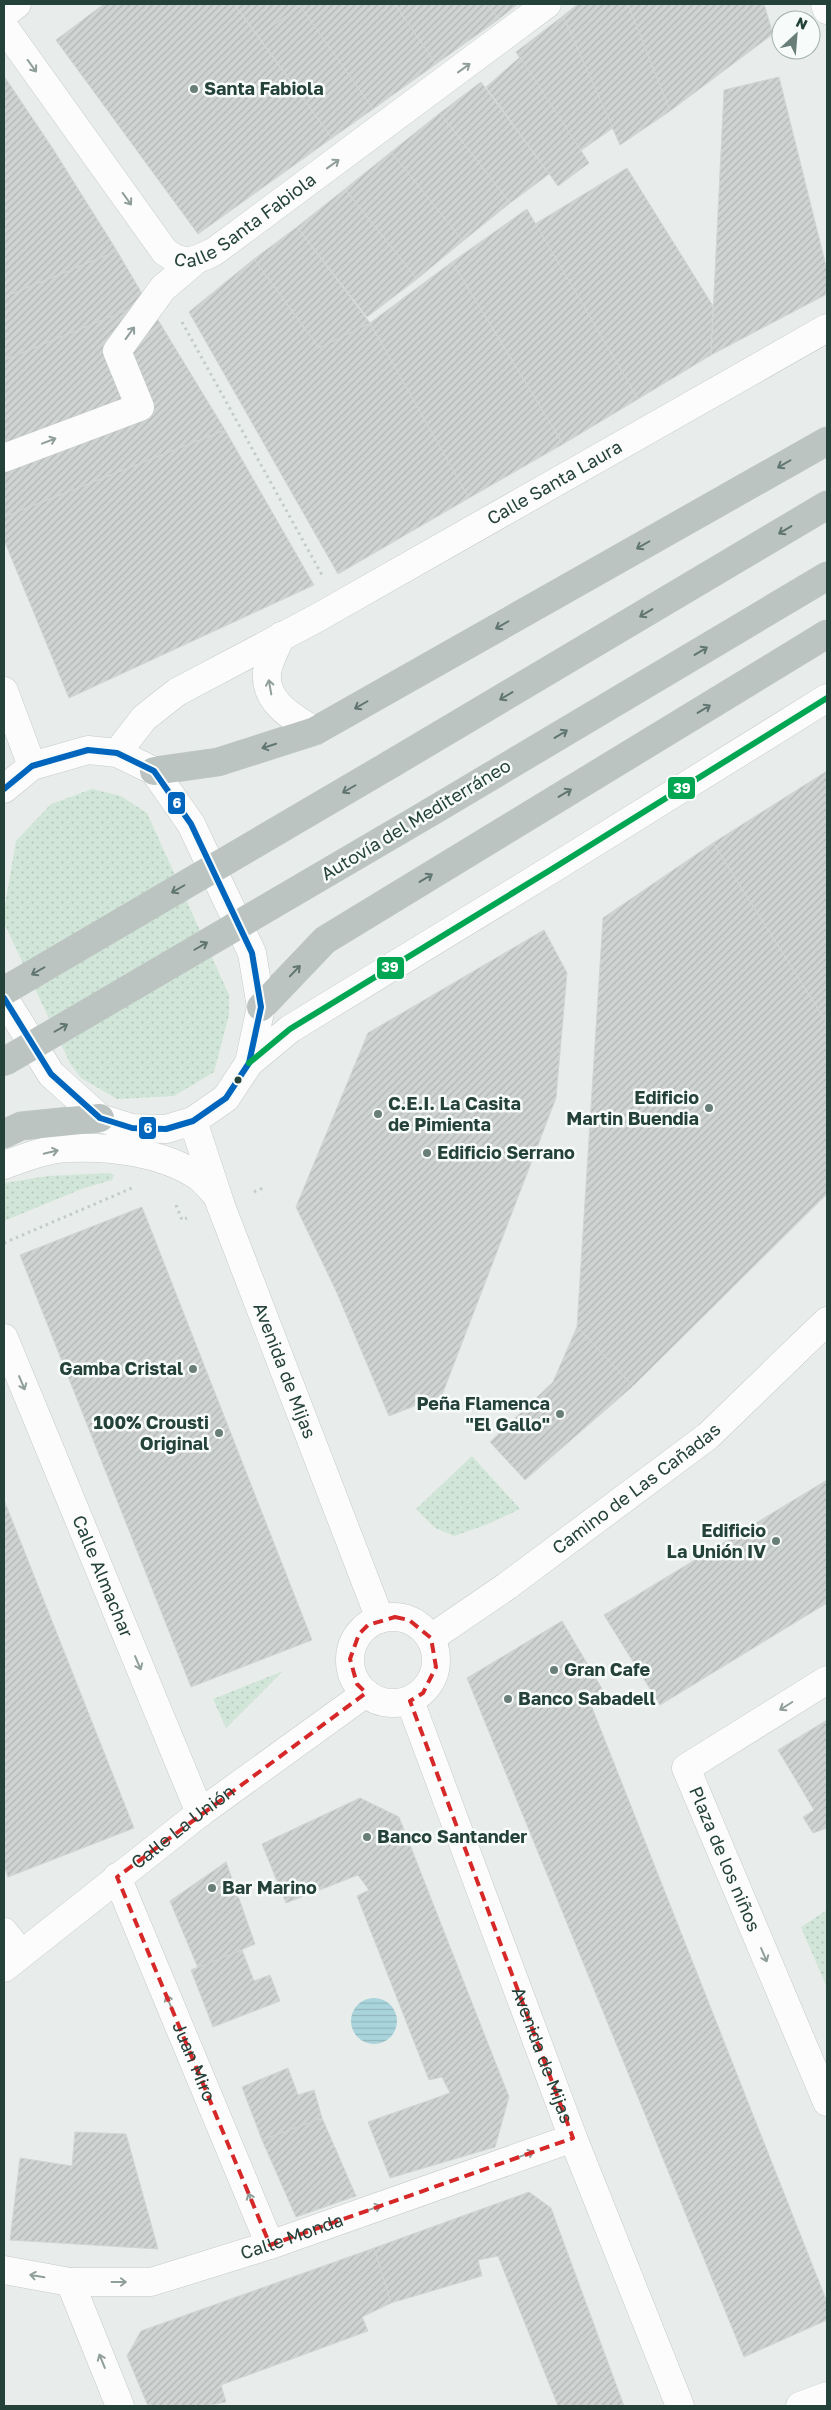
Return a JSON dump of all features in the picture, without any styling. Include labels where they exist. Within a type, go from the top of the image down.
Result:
[{"type":"highway","points":[[154,771],[218,762],[315,731],[827,441]]},
{"type":"highway","points":[[4,991],[827,505]]},
{"type":"highway","name":"Autovía del Mediterráneo","points":[[4,1062],[429,813],[827,576]]},
{"type":"highway","points":[[261,1007],[325,940],[827,634]]},
{"type":"highway","points":[[4,1134],[22,1126],[100,1118]]},
{"type":"street","points":[[4,14],[17,4]]},
{"type":"street","name":"Calle Santa Fabiola","points":[[4,27],[165,252],[178,262],[195,261],[215,251],[547,4]]},
{"type":"street","points":[[826,4],[827,10]]},
{"type":"street","points":[[4,458],[140,407],[117,351],[163,288],[195,261]]},
{"type":"street","name":"Calle Santa Laura","points":[[117,753],[144,718],[177,692],[317,618],[827,328]]},
{"type":"street","points":[[281,636],[267,672],[271,694],[286,714],[315,731]]},
{"type":"street","points":[[4,691],[32,766]]},
{"type":"street","points":[[4,998],[51,1074],[100,1118],[132,1128],[166,1129],[193,1121],[226,1098],[249,1063],[298,1024],[827,698]]},
{"type":"street","points":[[4,789],[32,766],[88,750],[117,753],[154,771],[191,824],[252,953],[261,1007],[249,1063]]},
{"type":"street","name":"Avenida de Mijas","points":[[193,1121],[220,1202],[380,1619]]},
{"type":"street","points":[[4,1165],[66,1148],[105,1149],[148,1155],[178,1165],[200,1177],[220,1202]]},
{"type":"street","name":"Camino de Las Cañadas","points":[[431,1638],[507,1586],[708,1436],[827,1321]]},
{"type":"street","name":"Calle Almachar","points":[[4,1338],[200,1813]]},
{"type":"street","points":[[394,1617],[409,1620],[421,1627],[431,1638],[436,1652],[436,1667],[431,1681],[422,1693],[410,1700],[399,1703],[387,1703],[366,1694],[357,1684],[352,1672],[350,1659],[359,1634],[380,1619],[394,1617]]},
{"type":"street","name":"Plaza de los niños","points":[[827,1680],[686,1768],[827,2102]]},
{"type":"street","name":"Calle La Unión","points":[[12,1960],[200,1813],[366,1694]]},
{"type":"street","name":"Avenida de Mijas","points":[[410,1700],[573,2138],[680,2406]]},
{"type":"street","name":"Juan Miro","points":[[118,1877],[270,2246]]},
{"type":"street","points":[[4,1932],[12,1960]]},
{"type":"street","name":"Calle Monda","points":[[4,2270],[70,2282],[151,2282],[270,2246],[573,2138]]},
{"type":"street","points":[[70,2282],[120,2406]]},
{"type":"street","points":[[800,2406],[827,2396]]},
{"type":"path","points":[[163,288],[321,574],[327,577]]},
{"type":"path","points":[[4,1243],[141,1184]]},
{"type":"path","points":[[175,1202],[182,1220],[220,1202],[265,1187]]},
{"type":"highlighted area","points":[[395,1617],[409,1620],[431,1638],[436,1667],[423,1693],[410,1701],[573,2138],[270,2245],[117,1877],[366,1693],[357,1684],[350,1659],[359,1634],[368,1625]]},
{"type":"green space","points":[[92,789],[121,796],[147,813],[229,995],[229,1015],[214,1072],[174,1096],[117,1099],[81,1078],[70,1063],[4,923],[4,911],[16,841],[51,804]]},
{"type":"green space","points":[[110,1173],[114,1175],[112,1180],[84,1188],[4,1221],[4,1183],[48,1176]]},
{"type":"green space","points":[[472,1456],[520,1509],[488,1524],[454,1536],[435,1528],[416,1509]]},
{"type":"green space","points":[[283,1671],[226,1728],[213,1699]]},
{"type":"green space","points":[[827,1910],[827,1988],[801,1927]]},
{"type":"water","points":[[369,1998],[379,1998],[393,2008],[397,2021],[393,2034],[387,2040],[379,2044],[369,2044],[355,2034],[351,2026],[351,2016],[361,2002]]},
{"type":"building","name":"Santa Fabiola","points":[[104,4],[234,4],[332,138],[198,234],[56,40]]},
{"type":"building","points":[[234,4],[298,4],[300,6],[258,36]]},
{"type":"building","points":[[303,4],[395,4],[436,64],[373,109],[300,6]]},
{"type":"building","points":[[395,4],[487,4],[499,19],[436,64]]},
{"type":"building","points":[[487,4],[518,4],[499,19]]},
{"type":"building","points":[[578,4],[628,4],[670,111],[620,145],[563,16]]},
{"type":"building","points":[[628,4],[764,4],[771,27],[771,35],[670,111]]},
{"type":"building","points":[[300,6],[373,109],[332,138],[258,36]]},
{"type":"building","points":[[563,16],[613,128],[580,151],[516,52]]},
{"type":"building","points":[[520,57],[589,163],[558,186],[486,87]]},
{"type":"building","points":[[4,76],[53,149],[117,251],[4,297]]},
{"type":"building","points":[[779,77],[827,270],[827,289],[825,295],[711,355],[724,90]]},
{"type":"building","points":[[481,82],[549,174],[510,203],[440,113]]},
{"type":"building","points":[[440,113],[510,203],[463,241],[391,152]]},
{"type":"building","points":[[391,152],[463,241],[417,279],[345,189]]},
{"type":"building","points":[[627,168],[713,306],[711,355],[638,399],[535,224]]},
{"type":"building","points":[[345,189],[417,279],[367,317],[297,227]]},
{"type":"building","points":[[527,209],[638,399],[563,444],[452,262]]},
{"type":"building","points":[[297,227],[370,323],[319,348],[254,259]]},
{"type":"building","points":[[117,251],[147,302],[4,360],[4,297]]},
{"type":"building","points":[[254,259],[319,348],[370,323],[469,498],[338,574],[189,312]]},
{"type":"building","points":[[452,262],[563,444],[469,498],[370,323]]},
{"type":"building","points":[[147,302],[225,430],[4,517],[4,360]]},
{"type":"building","points":[[225,430],[314,585],[69,698],[4,540],[4,517]]},
{"type":"building","points":[[827,771],[827,1023],[713,843]]},
{"type":"building","name":"Edificio Martin Buendia","points":[[713,843],[827,1023],[827,1194],[633,1386],[577,1327],[603,918]]},
{"type":"building","name":"Edificio Serrano","points":[[544,930],[567,973],[556,1098],[442,1395],[389,1416],[337,1293],[296,1207],[368,1033]]},
{"type":"building","points":[[142,1207],[312,1640],[191,1687],[20,1255]]},
{"type":"building","name":"Peña Flamenca \"El Gallo\"","points":[[577,1327],[633,1386],[525,1480],[490,1442],[553,1382]]},
{"type":"building","name":"Edificio La Unión IV","points":[[827,1480],[827,1603],[660,1705],[604,1615]]},
{"type":"building","points":[[4,1500],[134,1828],[8,1877],[4,1866]]},
{"type":"building","points":[[562,1621],[608,1699],[591,1705],[827,2302],[827,2320],[744,2357],[467,1678]]},
{"type":"building","points":[[827,1720],[827,1828],[813,1833],[803,1817],[814,1810],[778,1750]]},
{"type":"building","points":[[360,1798],[399,1817],[509,2097],[495,2147],[390,2178],[368,2122],[450,2093],[442,2077],[429,2080],[357,1896],[369,1890],[358,1875],[286,1903],[262,1844]]},
{"type":"building","points":[[226,1862],[255,1944],[198,1968],[170,1901]]},
{"type":"building","points":[[242,1950],[254,1981],[270,1975],[280,2001],[213,2027],[191,1970]]},
{"type":"building","points":[[288,2068],[298,2095],[314,2090],[322,2118],[262,2140],[242,2087]]},
{"type":"building","points":[[322,2118],[356,2196],[296,2217],[262,2140]]},
{"type":"building","points":[[75,2132],[126,2134],[158,2249],[10,2240],[20,2158],[72,2166]]},
{"type":"building","points":[[529,2192],[551,2208],[624,2406],[558,2406],[498,2256],[478,2260],[482,2276],[391,2303],[374,2248]]},
{"type":"building","points":[[374,2248],[391,2303],[362,2317],[368,2331],[221,2385],[226,2402],[206,2406],[148,2406],[127,2356],[141,2331]]},
{"type":"transit line","name":"39","points":[[249,1063],[290,1029],[827,698]]},
{"type":"transit line","name":"6","points":[[4,789],[32,766],[88,750],[117,753],[154,771],[191,824],[252,953],[261,1007],[249,1063],[226,1098],[193,1121],[166,1129],[132,1128],[100,1118],[51,1074],[4,998]]},
{"type":"place","name":"Santa Fabiola","points":[[194,89]]},
{"type":"place","name":"Edificio Martin Buendia","points":[[709,1108]]},
{"type":"place","name":"C.E.I. La Casita de Pimienta","points":[[378,1114]]},
{"type":"place","name":"Edificio Serrano","points":[[427,1153]]},
{"type":"place","name":"Gamba Cristal","points":[[193,1369]]},
{"type":"place","name":"Peña Flamenca \"El Gallo\"","points":[[560,1414]]},
{"type":"place","name":"100% Crousti Original","points":[[219,1433]]},
{"type":"place","name":"Edificio La Unión IV","points":[[776,1541]]},
{"type":"place","name":"Gran Cafe","points":[[554,1670]]},
{"type":"place","name":"Banco Sabadell","points":[[508,1699]]},
{"type":"place","name":"Banco Santander","points":[[367,1837]]},
{"type":"place","name":"Bar Marino","points":[[212,1888]]}]
